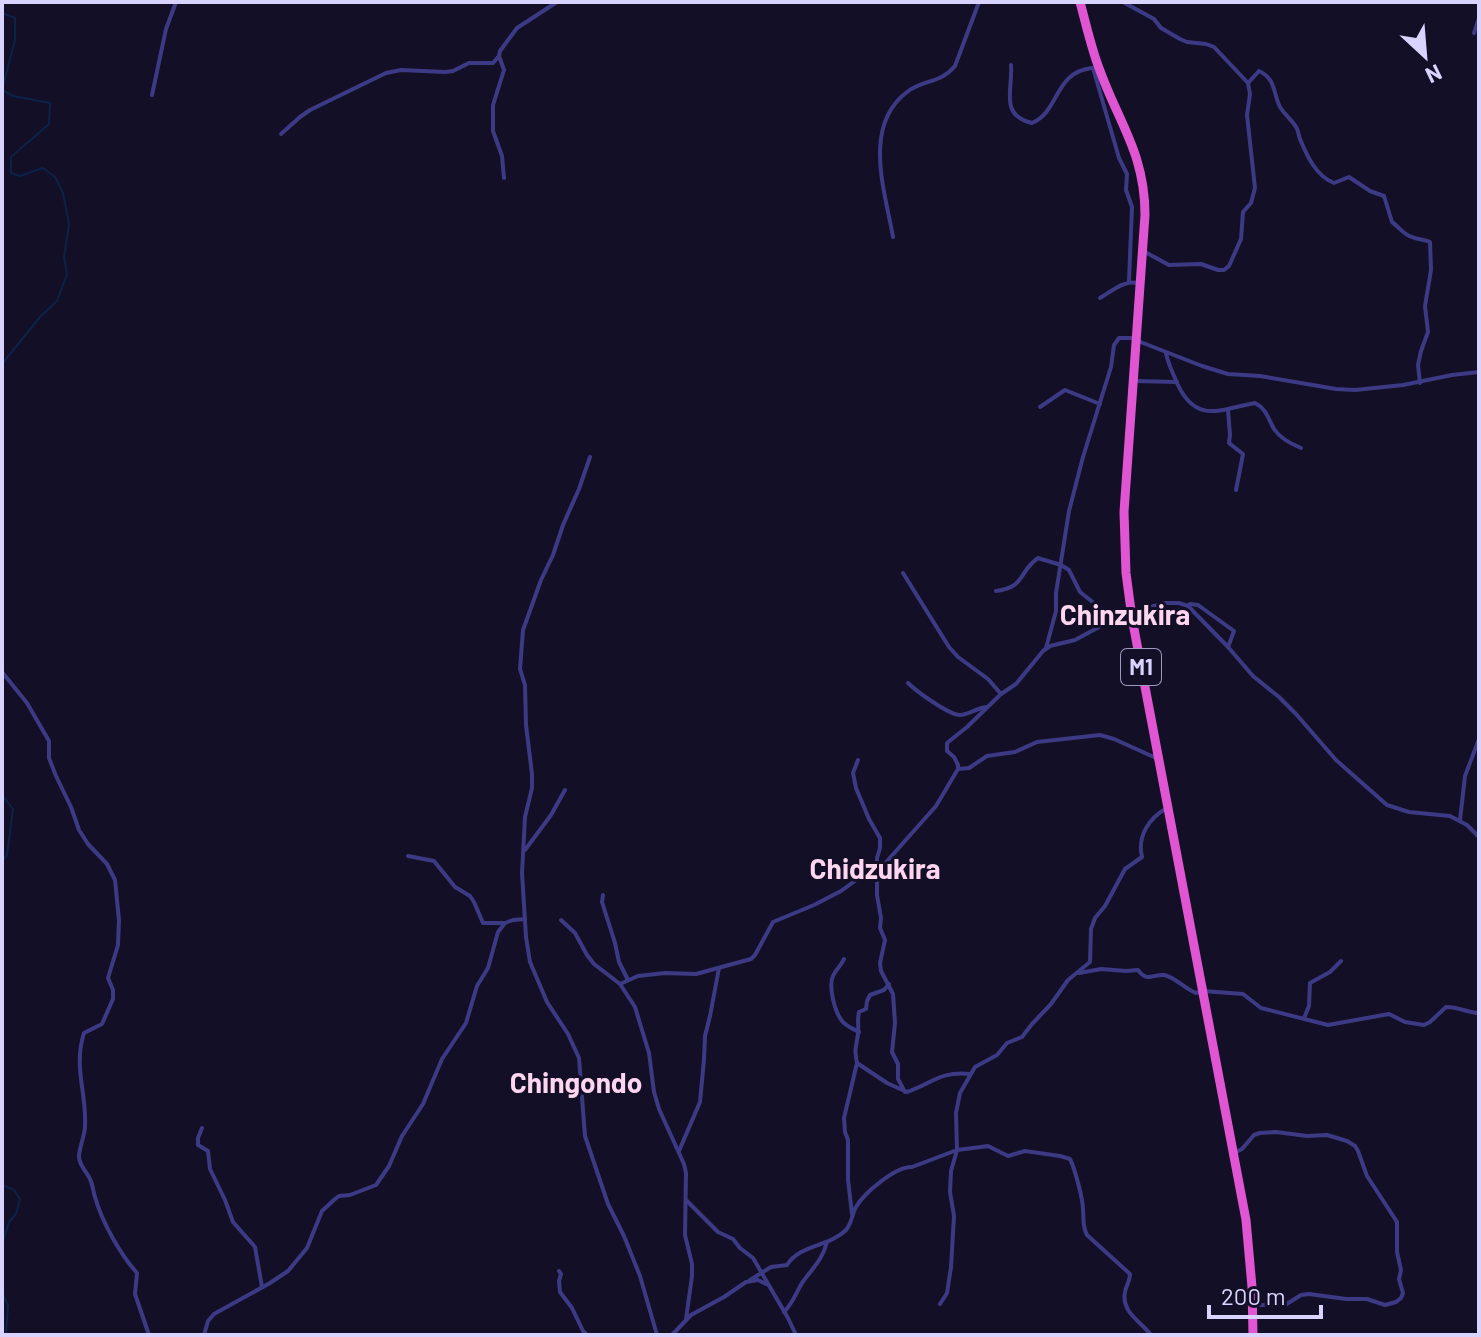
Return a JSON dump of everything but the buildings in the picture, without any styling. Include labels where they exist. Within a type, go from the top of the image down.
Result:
[{"type":"highway","name":"M1","points":[[1080,2],[1096,68],[1139,163],[1145,196],[1142,250],[1134,282],[1136,339],[1124,512],[1126,573],[1246,1220],[1253,1335]]},
{"type":"street","points":[[152,95],[166,29],[176,2]]},
{"type":"street","points":[[281,134],[310,110],[386,73],[401,70],[453,71],[469,63],[493,63],[517,28],[557,2]]},
{"type":"street","points":[[893,237],[879,158],[883,127],[889,111],[909,90],[938,80],[955,66],[979,2]]},
{"type":"street","points":[[1123,2],[1154,19],[1161,28],[1180,39],[1214,47],[1248,83],[1250,94],[1247,112],[1255,188],[1251,203],[1243,212],[1241,239],[1229,266],[1218,270],[1201,264],[1169,265],[1142,250]]},
{"type":"street","points":[[1474,33],[1479,18]]},
{"type":"street","points":[[499,56],[504,70],[493,105],[493,131],[502,156],[504,178]]},
{"type":"street","points":[[1011,65],[1009,93],[1012,108],[1017,117],[1032,123],[1039,121],[1064,82],[1079,71],[1096,68],[1119,158],[1127,174],[1126,190],[1132,207],[1134,282],[1100,298]]},
{"type":"street","points":[[1248,83],[1259,71],[1268,76],[1281,108],[1297,128],[1307,157],[1323,177],[1334,183],[1349,177],[1370,191],[1382,194],[1386,198],[1392,222],[1409,237],[1430,242],[1431,270],[1425,306],[1428,332],[1418,365],[1420,383]]},
{"type":"street","points":[[620,984],[638,976],[696,974],[754,957],[773,922],[814,905],[859,878],[878,871],[936,806],[958,769],[958,763],[947,751],[947,743],[1016,684],[1046,649],[1056,611],[1069,511],[1115,342],[1122,337],[1136,339],[1166,353],[1228,374],[1260,376],[1336,389],[1420,383],[1479,372]]},
{"type":"street","points":[[1166,353],[1182,394],[1190,404],[1210,412],[1259,404],[1282,438],[1301,448]]},
{"type":"street","points":[[1133,381],[1177,382]]},
{"type":"street","points":[[1040,407],[1065,390],[1100,404]]},
{"type":"street","points":[[1228,410],[1229,443],[1243,455],[1236,490]]},
{"type":"street","points":[[590,457],[523,630],[520,669],[526,693],[532,774],[523,852],[525,919],[530,962],[547,1002],[579,1058],[585,1136],[608,1204],[640,1276],[657,1335]]},
{"type":"street","points":[[996,591],[1013,587],[1038,558],[1069,570],[1080,592],[1114,619]]},
{"type":"street","points":[[903,573],[949,647],[988,679],[1001,694]]},
{"type":"street","points":[[1046,649],[1075,640],[1114,619],[1132,618],[1150,607],[1166,603],[1188,606],[1253,676],[1296,714],[1336,760],[1387,805],[1416,814],[1439,814],[1460,820],[1479,837]]},
{"type":"street","points":[[1188,606],[1198,605],[1234,631],[1228,647]]},
{"type":"street","points":[[2,672],[27,703],[49,741],[49,758],[79,830],[107,864],[115,880],[119,934],[108,978],[113,996],[102,1024],[84,1033],[82,1038],[79,1064],[85,1125],[79,1156],[106,1222],[126,1261],[137,1273],[135,1294],[149,1335]]},
{"type":"street","points":[[908,683],[925,697],[957,715],[988,707]]},
{"type":"street","points":[[958,769],[969,768],[987,756],[1015,752],[1037,742],[1100,735],[1159,759]]},
{"type":"street","points":[[1460,820],[1465,776],[1479,739]]},
{"type":"street","points":[[858,760],[853,775],[856,788],[880,838],[877,895],[880,928],[885,940],[880,963],[893,994],[892,1049],[898,1064],[897,1075],[905,1092]]},
{"type":"street","points":[[523,852],[551,815],[565,790]]},
{"type":"street","points":[[940,1304],[947,1293],[950,1276],[954,1231],[951,1169],[957,1150],[960,1093],[977,1065],[997,1055],[1005,1044],[1022,1037],[1064,985],[1091,961],[1091,929],[1095,918],[1125,869],[1142,857],[1140,844],[1145,830],[1168,808]]},
{"type":"street","points":[[408,856],[434,861],[455,887],[470,896],[483,923],[525,919]]},
{"type":"street","points":[[603,895],[602,902],[619,962],[628,980]]},
{"type":"street","points":[[561,920],[575,933],[594,964],[620,984],[635,1007],[649,1053],[659,1109],[686,1173],[685,1235],[692,1264],[686,1319]]},
{"type":"street","points":[[204,1335],[208,1321],[214,1314],[288,1271],[310,1242],[325,1207],[339,1196],[372,1188],[382,1177],[402,1136],[423,1104],[442,1059],[466,1023],[477,986],[488,968],[494,940],[505,923]]},
{"type":"street","points":[[844,959],[832,978],[831,994],[839,1018],[859,1032]]},
{"type":"street","points":[[1304,1018],[1309,1006],[1310,983],[1330,972],[1341,961]]},
{"type":"street","points":[[678,1151],[700,1102],[705,1036],[719,968]]},
{"type":"street","points":[[1076,973],[1101,969],[1138,970],[1143,976],[1165,975],[1196,993],[1243,994],[1261,1008],[1332,1025],[1389,1014],[1405,1022],[1424,1025],[1446,1007],[1479,1013]]},
{"type":"street","points":[[853,1217],[844,1118],[857,1063],[854,1051],[859,1032],[857,1020],[859,1012],[867,1008],[868,998],[889,984]]},
{"type":"street","points":[[857,1063],[905,1092],[939,1077],[955,1073],[970,1074]]},
{"type":"street","points":[[202,1128],[198,1145],[208,1151],[210,1169],[233,1222],[255,1247],[262,1287]]},
{"type":"street","points":[[1233,1153],[1260,1133],[1327,1135],[1347,1141],[1355,1146],[1367,1176],[1397,1222],[1399,1279],[1403,1293],[1396,1302],[1385,1305],[1367,1299],[1309,1294],[1301,1295],[1285,1305],[1252,1305]]},
{"type":"street","points":[[672,1335],[686,1319],[761,1272],[787,1265],[790,1259],[805,1249],[827,1242],[846,1230],[856,1207],[893,1173],[957,1150],[988,1146],[1008,1156],[1025,1151],[1070,1159],[1083,1204],[1083,1227],[1087,1235],[1130,1274],[1125,1292],[1126,1308],[1151,1335]]},
{"type":"street","points":[[685,1200],[718,1232],[733,1239],[759,1266],[796,1335]]},
{"type":"street","points":[[784,1312],[824,1255],[827,1242]]},
{"type":"street","points":[[559,1271],[560,1292],[587,1335]]},
{"type":"street","points":[[750,1280],[768,1285]]},
{"type":"waterway","points":[[2,13],[15,18],[15,40],[2,90],[13,96],[50,103],[49,124],[11,157],[11,173],[20,176],[43,168],[55,177],[63,193],[69,224],[64,257],[67,274],[57,301],[2,364]]},
{"type":"waterway","points":[[2,795],[13,809],[7,855],[2,861]]},
{"type":"waterway","points":[[2,1187],[14,1190],[20,1199],[2,1245]]},
{"type":"waterway","points":[[2,1292],[8,1305],[6,1335]]},
{"type":"district","name":"Chinzukira","points":[[1125,615]]},
{"type":"district","name":"Chidzukira","points":[[875,869]]},
{"type":"district","name":"Chingondo","points":[[576,1083]]}]
